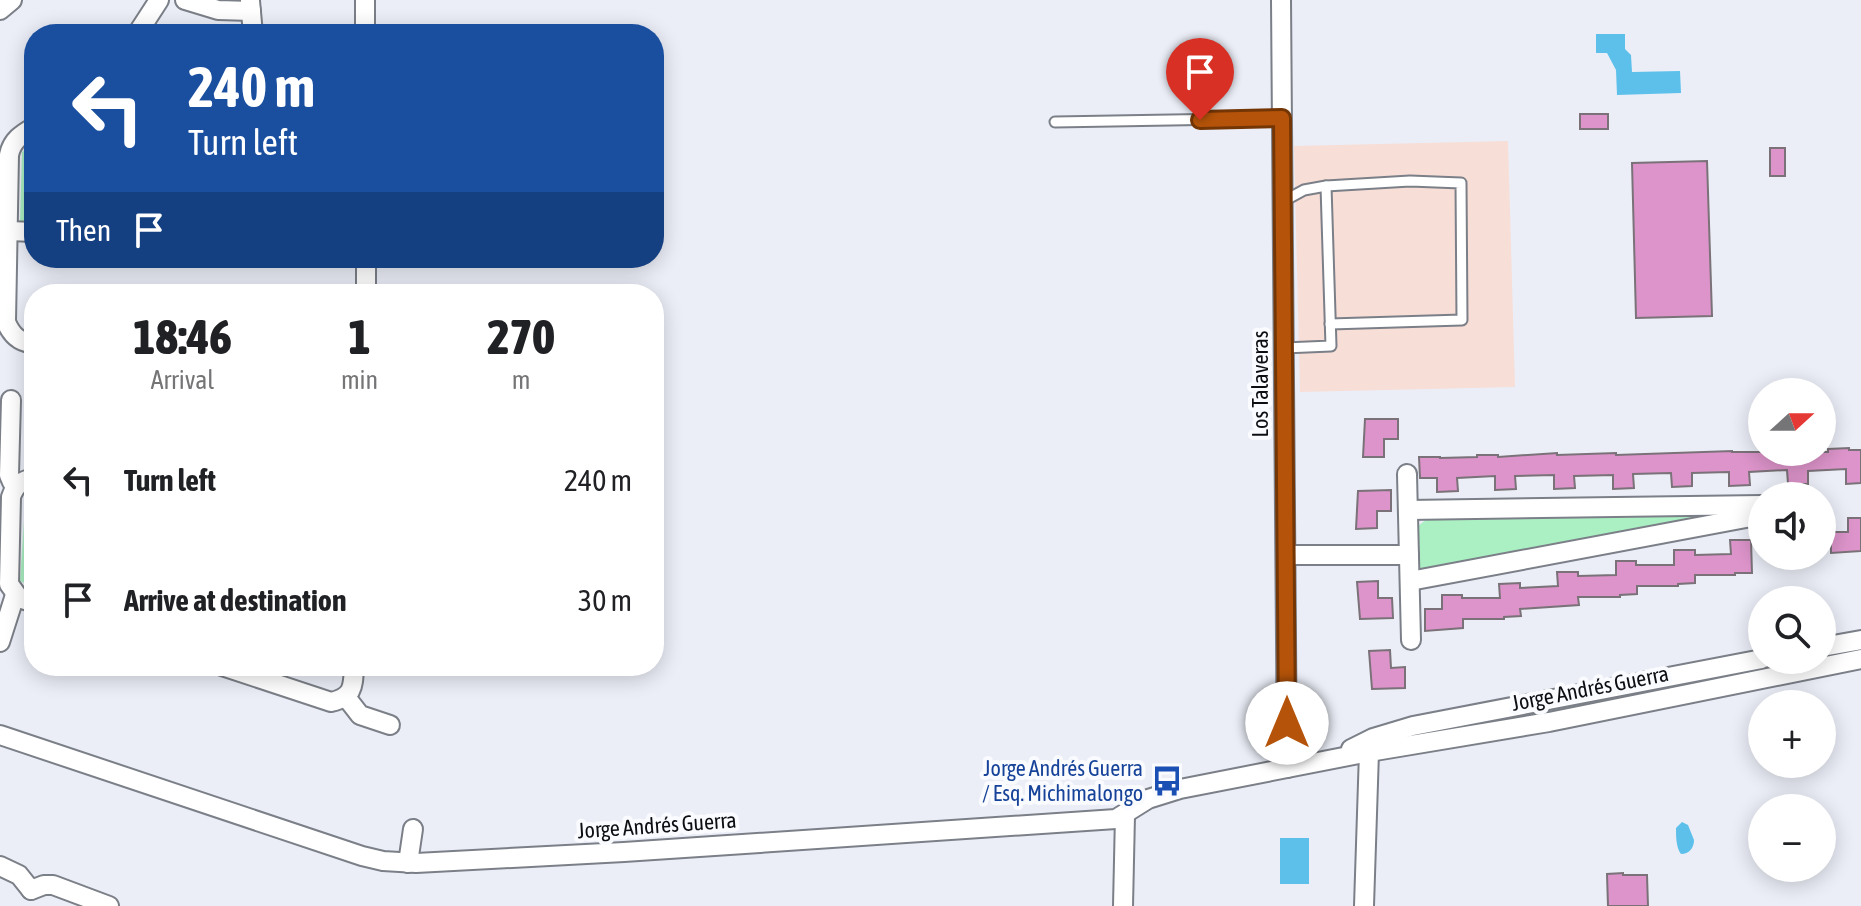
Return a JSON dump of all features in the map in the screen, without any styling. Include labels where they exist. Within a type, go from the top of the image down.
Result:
[{"type":"street","points":[[0,10],[12,0]]},
{"type":"street","points":[[143,24],[159,0]]},
{"type":"street","points":[[185,0],[218,10],[250,6]]},
{"type":"street","points":[[365,0],[365,24]]},
{"type":"street","name":"Los Talaveras","points":[[1281,0],[1287,768]]},
{"type":"street","points":[[24,134],[12,145],[4,161],[9,231],[6,322],[14,336],[24,341]]},
{"type":"street","points":[[9,231],[24,232]]},
{"type":"street","points":[[11,400],[9,475],[12,482],[24,482]]},
{"type":"street","points":[[1407,474],[1411,640]]},
{"type":"street","points":[[0,642],[15,595],[8,579],[5,540],[11,497],[24,483]]},
{"type":"street","points":[[1408,510],[1748,505]]},
{"type":"street","points":[[1410,581],[1748,518]]},
{"type":"street","points":[[1286,555],[1409,555]]},
{"type":"street","points":[[15,595],[24,599]]},
{"type":"street","points":[[1836,644],[1861,640]]},
{"type":"street","name":"Jorge Andrés Guerra","points":[[0,735],[362,856],[408,863],[1105,821],[1125,815],[1148,799],[1180,789],[1369,752],[1549,722],[1861,659]]},
{"type":"street","name":"Jorge Andrés Guerra","points":[[1326,760],[1373,738],[1413,726],[1748,662]]},
{"type":"street","points":[[252,676],[334,702],[346,697],[352,688],[353,676]]},
{"type":"street","points":[[346,697],[360,715],[390,725]]},
{"type":"street","points":[[1364,906],[1369,752]]},
{"type":"street","points":[[1123,906],[1125,815]]},
{"type":"street","points":[[408,863],[413,829]]},
{"type":"street","points":[[0,866],[19,875],[30,898],[44,885],[53,885],[109,906]]},
{"type":"lane","points":[[1055,122],[1282,118]]},
{"type":"lane","points":[[1282,202],[1304,190],[1326,186],[1410,181],[1461,183],[1462,320],[1330,324]]},
{"type":"lane","points":[[1284,348],[1331,346],[1326,186]]},
{"type":"shaded area","points":[[1508,141],[1515,387],[1300,392],[1294,146]]},
{"type":"green space","points":[[24,151],[24,222],[20,222]]},
{"type":"green space","points":[[1741,512],[1430,573],[1420,568],[1418,526],[1427,519]]},
{"type":"green space","points":[[24,522],[24,583],[20,581]]},
{"type":"water","points":[[1596,34],[1625,34],[1625,49],[1631,55],[1632,72],[1680,71],[1681,93],[1617,95],[1616,70],[1607,53],[1596,53]]},
{"type":"water","points":[[1682,822],[1688,825],[1694,840],[1690,850],[1681,854],[1676,828]]},
{"type":"water","points":[[1280,838],[1309,838],[1309,884],[1280,884]]},
{"type":"building","points":[[1580,114],[1608,114],[1608,129],[1580,129]]},
{"type":"building","points":[[1770,148],[1785,148],[1785,176],[1770,176]]},
{"type":"building","points":[[1707,161],[1712,316],[1636,318],[1632,163]]},
{"type":"building","points":[[1365,419],[1398,419],[1398,439],[1384,439],[1384,457],[1363,457]]},
{"type":"building","points":[[1836,449],[1861,450],[1861,483],[1846,484],[1846,469],[1808,471],[1808,482],[1788,482],[1787,470],[1749,472],[1748,485],[1729,486],[1729,472],[1692,473],[1692,486],[1672,487],[1671,473],[1633,474],[1634,488],[1613,489],[1613,475],[1574,476],[1575,488],[1554,489],[1554,475],[1515,476],[1516,489],[1495,490],[1495,476],[1457,478],[1458,491],[1437,492],[1437,478],[1420,478],[1419,457],[1732,451],[1748,452],[1748,466],[1836,466]]},
{"type":"building","points":[[1391,490],[1391,511],[1377,511],[1377,528],[1356,529],[1358,491]]},
{"type":"building","points":[[1848,518],[1861,518],[1861,551],[1836,553],[1836,532],[1848,532]]},
{"type":"building","points":[[1730,540],[1748,540],[1748,570],[1752,573],[1695,575],[1695,583],[1637,586],[1637,594],[1578,597],[1579,605],[1520,609],[1521,616],[1463,619],[1463,628],[1425,631],[1425,609],[1442,609],[1442,595],[1500,598],[1499,584],[1520,583],[1520,588],[1558,586],[1557,572],[1578,572],[1578,576],[1616,575],[1616,561],[1636,561],[1636,565],[1674,565],[1674,550],[1695,550],[1695,555],[1731,554]]},
{"type":"building","points":[[1378,581],[1378,598],[1392,598],[1393,618],[1360,619],[1357,582]]},
{"type":"building","points":[[1390,650],[1391,668],[1405,667],[1405,688],[1372,689],[1369,651]]},
{"type":"building","points":[[1607,874],[1647,875],[1648,906],[1608,906]]},
{"type":"place","name":"Jorge Andrés Guerra / Esq. Michimalongo","points":[[1167,781]]},
{"type":"route","points":[[1200,120],[1282,118],[1287,723]]}]
